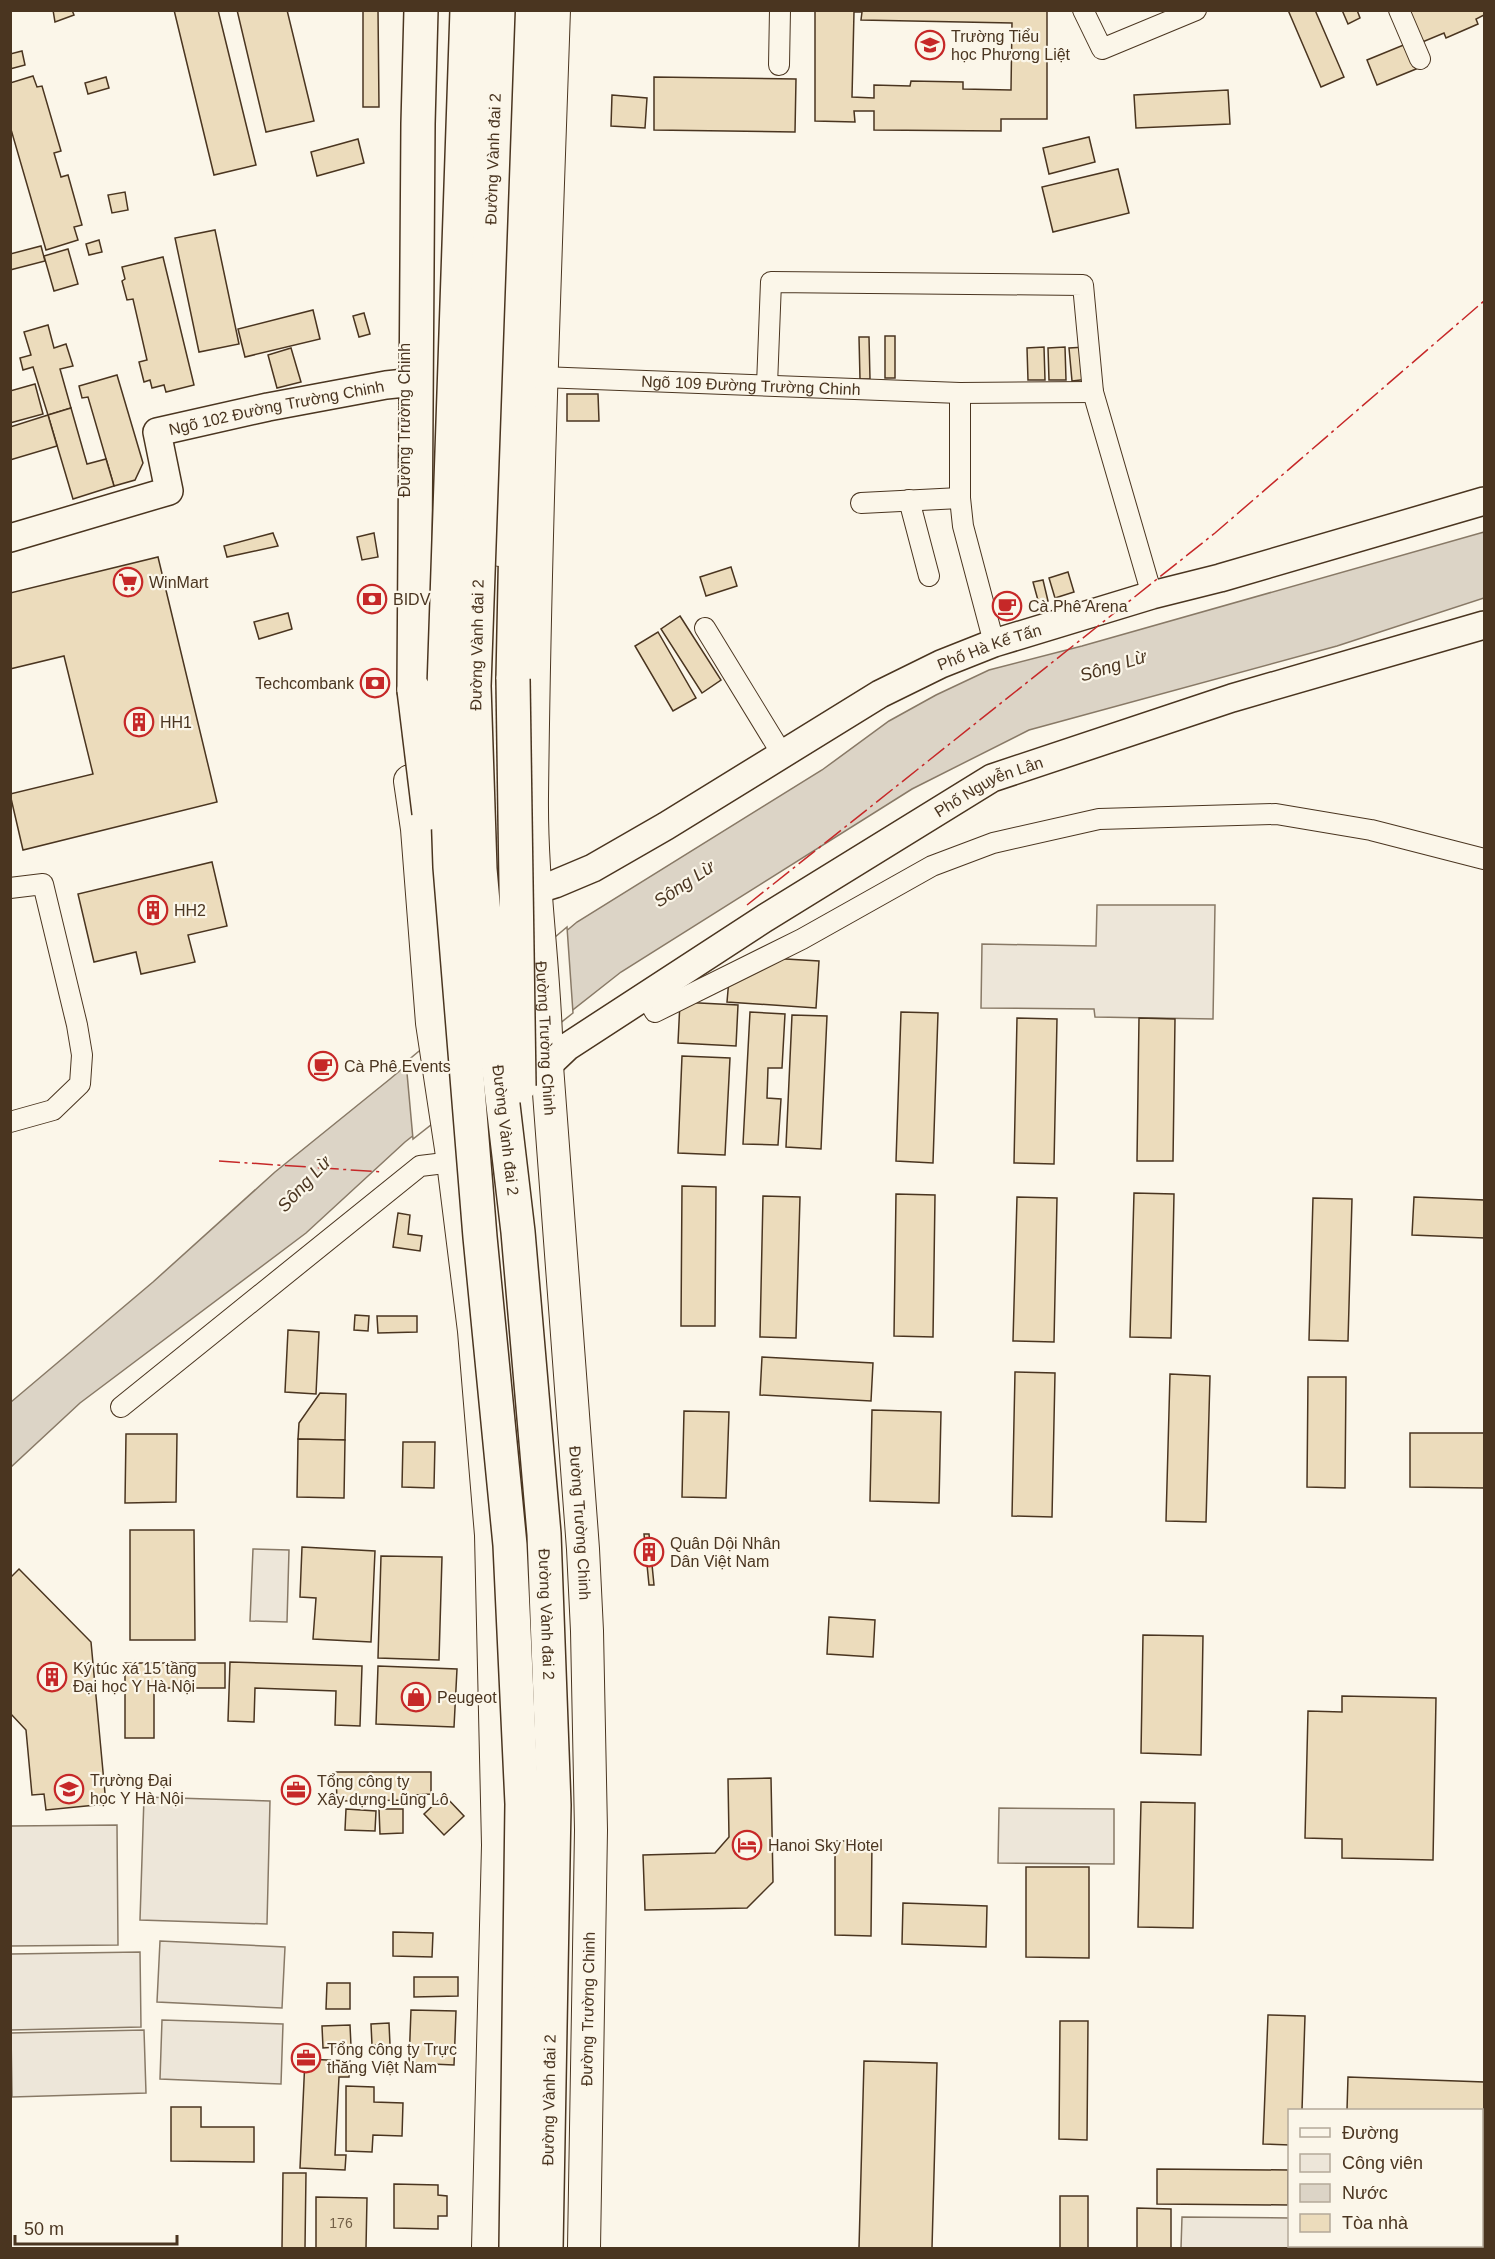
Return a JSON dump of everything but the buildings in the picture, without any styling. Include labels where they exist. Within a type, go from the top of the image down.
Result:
[{"type":"highway","points":[[421,10],[418,124],[414,690],[438,882],[452,1080],[480,1237]]},
{"type":"highway","name":"Đường Vành đai 2","points":[[467,10],[444,688],[450,867],[480,1237],[510,1545],[522,1804],[516,2248]]},
{"type":"highway","name":"Đường Vành đai 2","points":[[498,10],[474,686],[481,880],[495,1037],[518,1232],[544,1534],[555,1805],[546,2248]]},
{"type":"highway","points":[[518,1232],[519,1037],[513,680],[527,10]]},
{"type":"main road","name":"Đường Trường Chinh","points":[[405,10],[402,122],[405,383],[404,542],[400,596],[401,713],[417,829],[432,1023],[453,1162],[474,1331],[491,1535],[498,1845],[488,2248]]},
{"type":"main road","name":"Đường Trường Chinh","points":[[417,829],[429,703],[427,481],[435,10]]},
{"type":"main road","name":"Đường Trường Chinh","points":[[511,10],[500,480],[500,676],[532,799]]},
{"type":"main road","name":"Đường Trường Chinh","points":[[554,10],[541,377],[532,799],[537,904],[547,1029],[547,1066],[583,1549],[587,1631],[591,1830],[584,2248]]},
{"type":"main road","points":[[427,481],[500,480]]},
{"type":"main road","points":[[491,1535],[583,1549]]},
{"type":"street","points":[[779,65],[780,10]]},
{"type":"street","points":[[1083,10],[1101,50],[1196,10]]},
{"type":"street","points":[[1399,10],[1420,59]]},
{"type":"street","points":[[767,385],[771,282],[1083,285],[1094,392],[1152,595]]},
{"type":"street","name":"Ngõ 109 Đường Trường Chinh","points":[[541,377],[960,393],[1094,392]]},
{"type":"street","name":"Ngõ 102 Đường Trường Chinh","points":[[10,538],[169,491],[157,432],[268,407],[405,383]]},
{"type":"street","points":[[960,393],[960,498],[963,526],[994,643]]},
{"type":"street","points":[[861,502],[960,498]]},
{"type":"street","points":[[909,500],[929,576]]},
{"type":"street","name":"Phố Hà Kế Tấn","points":[[537,904],[555,885],[593,868],[666,826],[879,694],[909,679],[994,643],[1152,595],[1220,578],[1485,501]]},
{"type":"street","name":"Phố Nguyễn Lân","points":[[547,1066],[567,1047],[765,918],[992,778],[1232,698],[1485,625]]},
{"type":"street","points":[[705,628],[782,754]]},
{"type":"street","points":[[646,996],[655,1012],[802,939],[932,866],[993,843],[1099,819],[1276,814],[1371,830],[1485,859]]},
{"type":"street","points":[[10,888],[43,884],[82,1055],[80,1084],[52,1110],[10,1122]]},
{"type":"street","points":[[121,1407],[420,1166],[453,1162]]},
{"type":"green space","points":[[1097,905],[1215,905],[1213,1019],[1095,1017],[1094,1009],[981,1008],[982,944],[1096,946]]},
{"type":"green space","points":[[253,1549],[289,1550],[287,1622],[250,1621]]},
{"type":"green space","points":[[144,1797],[270,1801],[267,1924],[140,1920]]},
{"type":"green space","points":[[999,1808],[1114,1809],[1114,1864],[998,1863]]},
{"type":"green space","points":[[117,1825],[118,1945],[11,1946],[11,1826]]},
{"type":"green space","points":[[160,1941],[285,1947],[282,2008],[157,2002]]},
{"type":"green space","points":[[140,1952],[141,2027],[11,2030],[11,1954]]},
{"type":"green space","points":[[162,2020],[283,2024],[281,2084],[160,2079]]},
{"type":"green space","points":[[144,2030],[146,2093],[12,2097],[11,2033]]},
{"type":"green space","points":[[1182,2217],[1288,2218],[1288,2247],[1300,2247],[1300,2248],[1181,2248]]},
{"type":"water","name":"Sông Lừ","points":[[1484,532],[1484,598],[1337,646],[1029,730],[912,789],[621,972],[405,1142],[306,1233],[80,1403],[11,1467],[11,1402],[153,1282],[275,1172],[577,922],[822,770],[889,721],[936,695],[989,670],[1082,646]]},
{"type":"pier","points":[[567,927],[573,1013],[413,1139],[406,1062]]},
{"type":"power","points":[[747,905],[1215,533],[1484,301]]},
{"type":"power","points":[[219,1161],[382,1172]]},
{"type":"place","name":"Trường Tiểu học Phương Liệt","points":[[930,45]]},
{"type":"place","name":"WinMart","points":[[128,582]]},
{"type":"place","name":"BIDV","points":[[372,599]]},
{"type":"place","name":"Cà Phê Arena","points":[[1007,606]]},
{"type":"place","name":"Techcombank","points":[[375,683]]},
{"type":"place","name":"HH1","points":[[139,722]]},
{"type":"place","name":"HH2","points":[[153,910]]},
{"type":"place","name":"Cà Phê Events","points":[[323,1066]]},
{"type":"place","name":"Quân Dội Nhân Dân Việt Nam","points":[[649,1552]]},
{"type":"place","name":"Ký túc xá 15 tầng Đại học Y Hà Nội","points":[[52,1677]]},
{"type":"place","name":"Peugeot","points":[[416,1697]]},
{"type":"place","name":"Trường Đại học Y Hà Nội","points":[[69,1789]]},
{"type":"place","name":"Tổng công ty Xây dựng Lũng Lô","points":[[296,1790]]},
{"type":"place","name":"Hanoi Sky Hotel","points":[[747,1845]]},
{"type":"place","name":"Tổng công ty Trực thăng Việt Nam","points":[[306,2058]]}]
